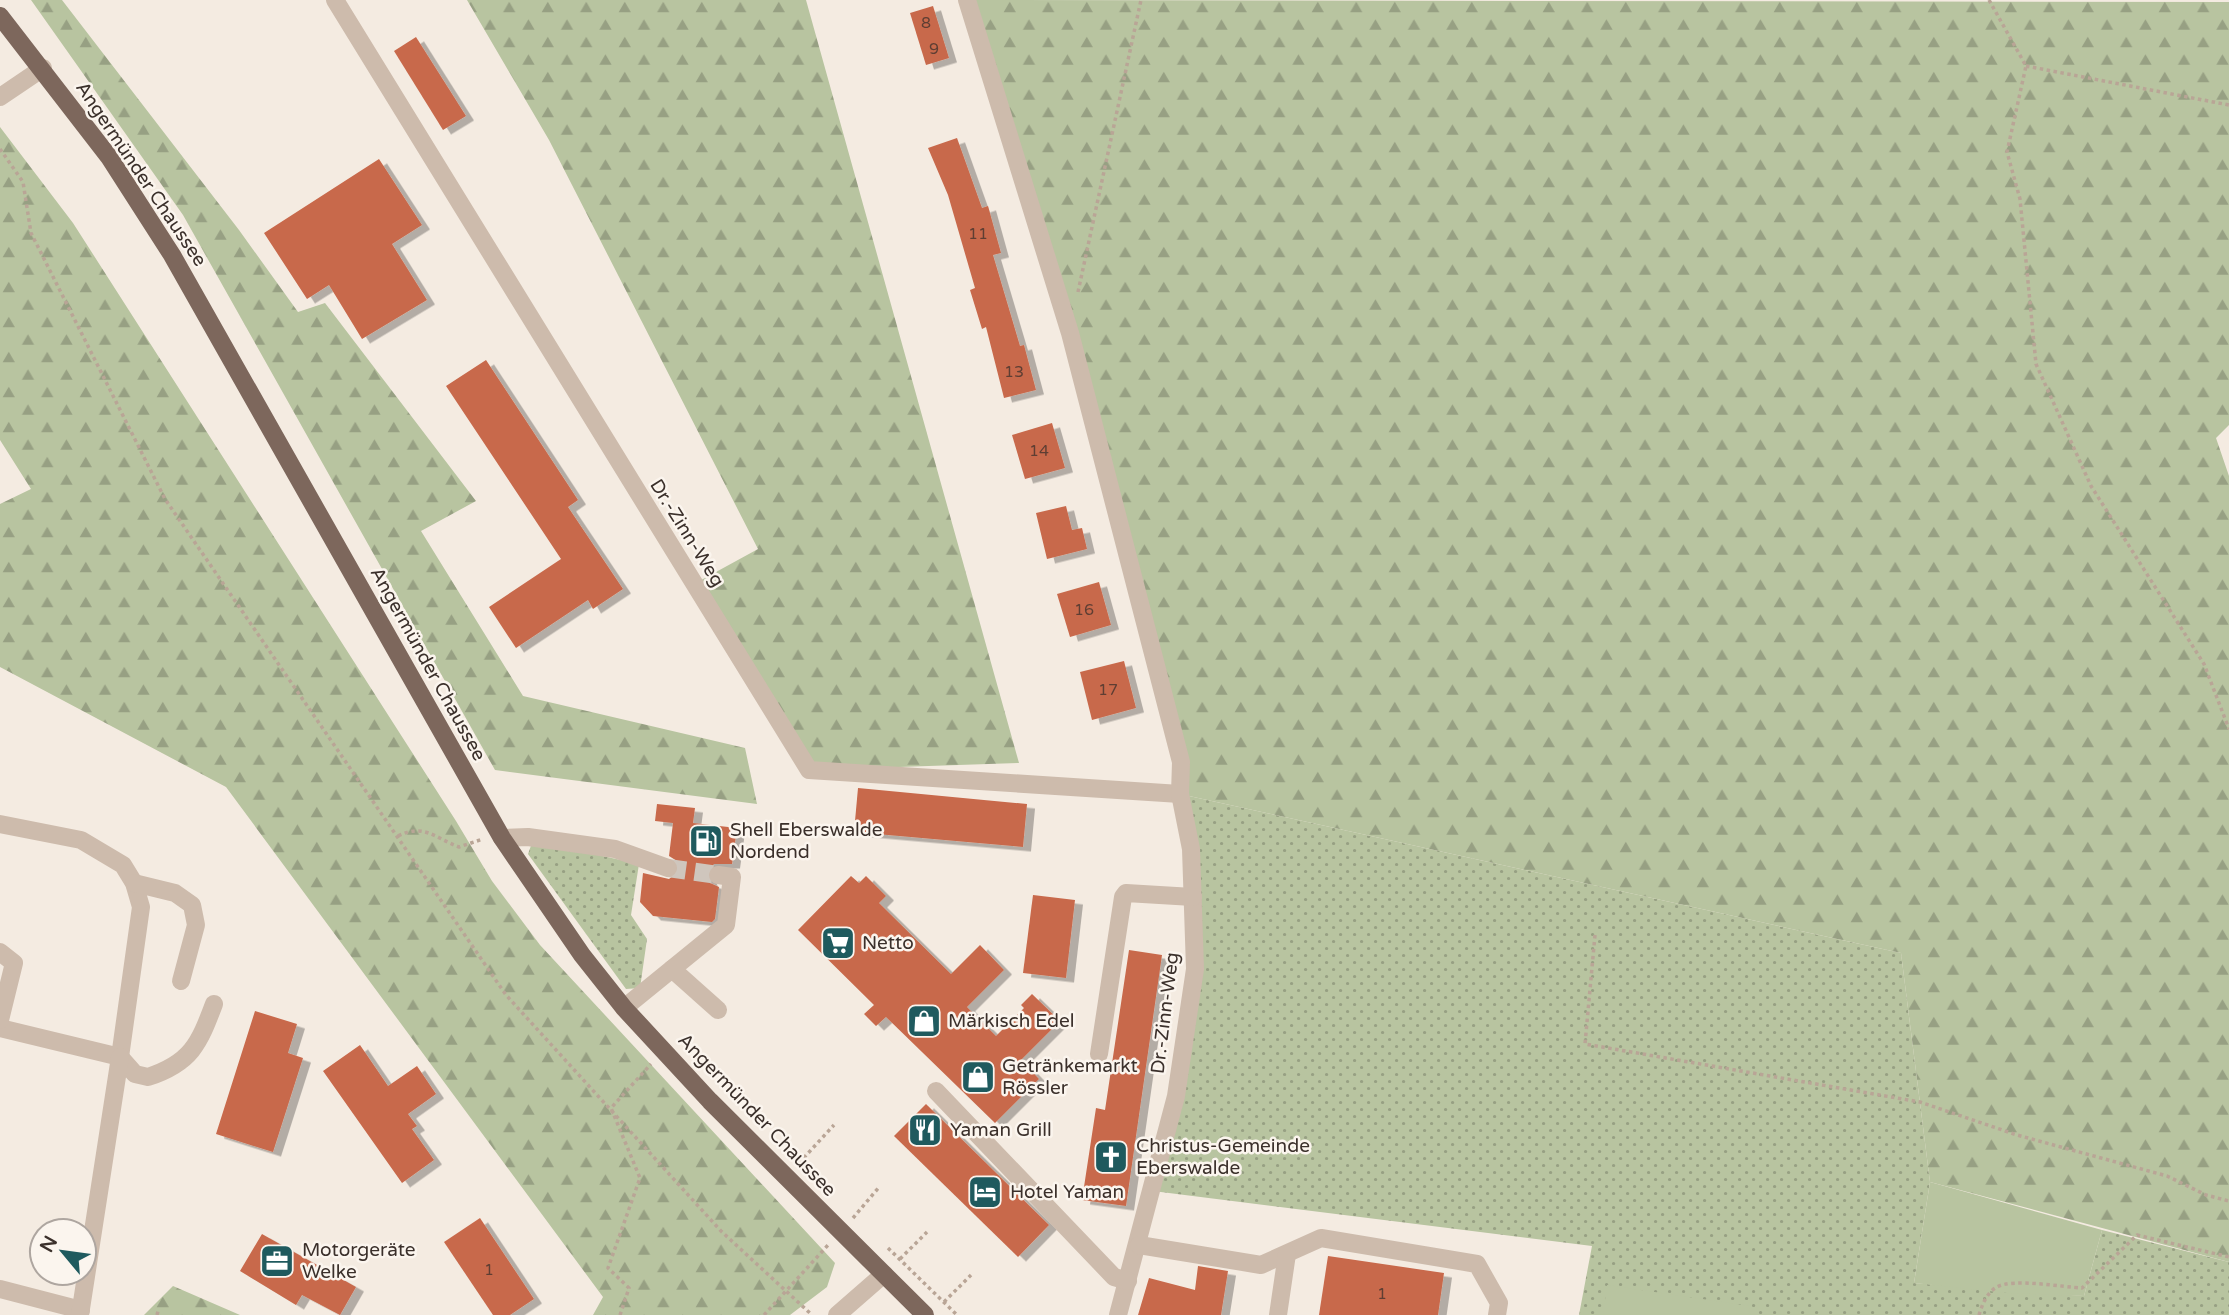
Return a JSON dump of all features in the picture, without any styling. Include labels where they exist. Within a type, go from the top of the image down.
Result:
[{"type":"main road","name":"Angermünder Chaussee","points":[[0,16],[43,68],[109,157],[179,266],[502,838],[582,955],[624,1008],[710,1101],[925,1315]]},
{"type":"street","name":"Dr.-Zinn-Weg","points":[[335,0],[809,770],[1180,794]]},
{"type":"street","name":"Dr.-Zinn-Weg","points":[[967,0],[1070,333],[1181,762],[1180,794],[1191,849],[1195,969],[1176,1096],[1139,1245],[1118,1315]]},
{"type":"street","points":[[0,97],[43,68]]},
{"type":"street","points":[[0,824],[81,840],[123,865],[134,883],[141,908],[80,1313],[0,1289]]},
{"type":"street","points":[[502,838],[528,837],[615,849],[668,868]]},
{"type":"street","points":[[624,1008],[726,925],[732,877],[718,875]]},
{"type":"street","points":[[134,883],[175,893],[192,905],[196,925],[181,981]]},
{"type":"street","points":[[1099,1054],[1123,897],[1126,893],[1193,897]]},
{"type":"street","points":[[0,952],[14,963],[0,1020]]},
{"type":"street","points":[[672,969],[718,1010]]},
{"type":"street","points":[[0,1028],[120,1057],[135,1073],[148,1077],[185,1060],[201,1040],[214,1004]]},
{"type":"street","points":[[936,1091],[1114,1277],[1128,1280]]},
{"type":"street","points":[[1139,1245],[1261,1265],[1321,1238],[1477,1264],[1499,1304],[1497,1315]]},
{"type":"street","points":[[1278,1315],[1287,1254]]},
{"type":"street","points":[[837,1315],[884,1274]]},
{"type":"path","points":[[1078,293],[1141,0]]},
{"type":"path","points":[[1989,0],[2026,66],[2007,152],[2020,199],[2036,364],[2091,486],[2204,664],[2229,729]]},
{"type":"path","points":[[2026,66],[2229,105]]},
{"type":"path","points":[[0,149],[23,182],[31,233],[165,499],[506,995],[721,1231],[812,1315]]},
{"type":"path","points":[[398,836],[412,829],[465,848],[485,838],[502,838]]},
{"type":"path","points":[[1595,935],[1585,1044],[1920,1102],[2017,1135],[2167,1176],[2206,1195],[2229,1202]]},
{"type":"path","points":[[611,1108],[663,1050]]},
{"type":"path","points":[[611,1108],[640,1178],[608,1268],[629,1288],[620,1315]]},
{"type":"path","points":[[808,1172],[799,1163],[834,1125]]},
{"type":"path","points":[[845,1208],[863,1225]]},
{"type":"path","points":[[900,1259],[927,1232]]},
{"type":"path","points":[[1979,1315],[1983,1302],[1996,1287],[2010,1284],[2082,1288],[2137,1235],[2229,1257]]},
{"type":"path","points":[[881,1242],[957,1315]]},
{"type":"path","points":[[944,1302],[971,1275]]},
{"type":"path","points":[[764,1315],[786,1291]]},
{"type":"green space","points":[[31,0],[62,0],[239,230],[298,312],[325,303],[476,501],[421,531],[523,696],[745,748],[757,804],[495,770],[183,215]]},
{"type":"green space","points":[[467,0],[806,0],[1019,763],[809,770],[694,584],[758,549],[549,140]]},
{"type":"green space","points":[[967,0],[2229,2],[2229,425],[2216,438],[2229,476],[2229,1262],[1930,1182],[1901,953],[1180,794],[1070,333]]},
{"type":"green space","points":[[0,127],[73,223],[492,881],[540,945],[835,1263],[827,1287],[790,1315],[593,1315],[603,1297],[226,787],[0,667],[0,504],[31,489],[0,440]]},
{"type":"green space","points":[[1180,794],[1901,953],[1930,1182],[1914,1283],[2084,1296],[2102,1230],[2229,1262],[2229,1315],[1579,1315],[1592,1246],[1153,1191],[1195,969]]},
{"type":"green space","points":[[539,842],[639,864],[631,915],[647,939],[640,988],[626,989],[528,854],[532,843]]},
{"type":"green space","points":[[1930,1182],[2102,1230],[2084,1296],[2007,1293],[1914,1283]]},
{"type":"green space","points":[[1607,1285],[1750,1306],[1749,1315],[1603,1315]]},
{"type":"green space","points":[[173,1286],[240,1315],[144,1315]]},
{"type":"building","points":[[933,6],[949,58],[926,65],[910,13]]},
{"type":"building","points":[[416,37],[466,116],[443,130],[394,51]]},
{"type":"building","points":[[957,138],[982,208],[988,206],[1001,253],[993,255],[1020,346],[1024,345],[1036,390],[1004,398],[986,327],[982,329],[970,290],[975,288],[948,195],[928,148]]},
{"type":"building","points":[[379,159],[422,225],[392,244],[427,300],[362,339],[329,285],[307,299],[264,233]]},
{"type":"building","points":[[486,360],[578,500],[568,507],[623,589],[593,609],[588,600],[516,648],[489,607],[561,559],[446,386]]},
{"type":"building","points":[[1052,423],[1065,468],[1025,479],[1012,435]]},
{"type":"building","points":[[1066,506],[1072,530],[1082,528],[1087,549],[1047,559],[1036,513]]},
{"type":"building","points":[[1099,582],[1111,625],[1070,637],[1057,594]]},
{"type":"building","points":[[1124,661],[1136,708],[1092,720],[1080,672]]},
{"type":"building","points":[[858,788],[1027,804],[1023,847],[854,832]]},
{"type":"building","points":[[657,804],[695,808],[693,823],[737,828],[732,864],[714,864],[707,873],[710,883],[719,887],[715,919],[712,922],[653,916],[640,902],[643,873],[669,879],[679,871],[677,861],[669,856],[673,823],[655,821]]},
{"type":"building","points":[[851,876],[859,883],[866,876],[886,896],[879,903],[951,974],[980,945],[1004,970],[967,1007],[996,1036],[1024,1008],[1021,1005],[1032,994],[1060,1021],[1021,1060],[1039,1079],[995,1123],[886,1017],[876,1026],[864,1014],[874,1005],[798,930]]},
{"type":"building","points":[[1033,895],[1075,900],[1066,978],[1023,973]]},
{"type":"building","points":[[1129,950],[1162,955],[1126,1206],[1082,1200],[1096,1108],[1105,1110]]},
{"type":"building","points":[[255,1011],[297,1024],[288,1053],[303,1058],[273,1152],[216,1134]]},
{"type":"building","points":[[360,1045],[388,1086],[417,1066],[436,1094],[408,1114],[417,1126],[412,1129],[434,1160],[402,1183],[323,1071]]},
{"type":"building","points":[[926,1104],[1049,1225],[1018,1257],[894,1136]]},
{"type":"building","points":[[480,1218],[534,1299],[510,1315],[493,1315],[444,1242]]},
{"type":"building","points":[[262,1234],[356,1287],[340,1315],[302,1295],[296,1305],[240,1271]]},
{"type":"building","points":[[1328,1256],[1444,1273],[1438,1315],[1319,1315]]},
{"type":"building","points":[[1198,1266],[1228,1271],[1221,1315],[1138,1315],[1149,1278],[1195,1290]]},
{"type":"tunnel","points":[[668,868],[718,875]]},
{"type":"place","name":"Shell Eberswalde Nordend","points":[[706,841]]},
{"type":"place","name":"Netto","points":[[838,943]]},
{"type":"place","name":"Märkisch Edel","points":[[924,1021]]},
{"type":"place","name":"Getränkemarkt Rössler","points":[[978,1077]]},
{"type":"place","name":"Yaman Grill","points":[[925,1130]]},
{"type":"place","name":"Christus-Gemeinde Eberswalde","points":[[1111,1157]]},
{"type":"place","name":"Hotel Yaman","points":[[985,1192]]},
{"type":"place","name":"Motorgeräte Welke","points":[[277,1261]]}]
